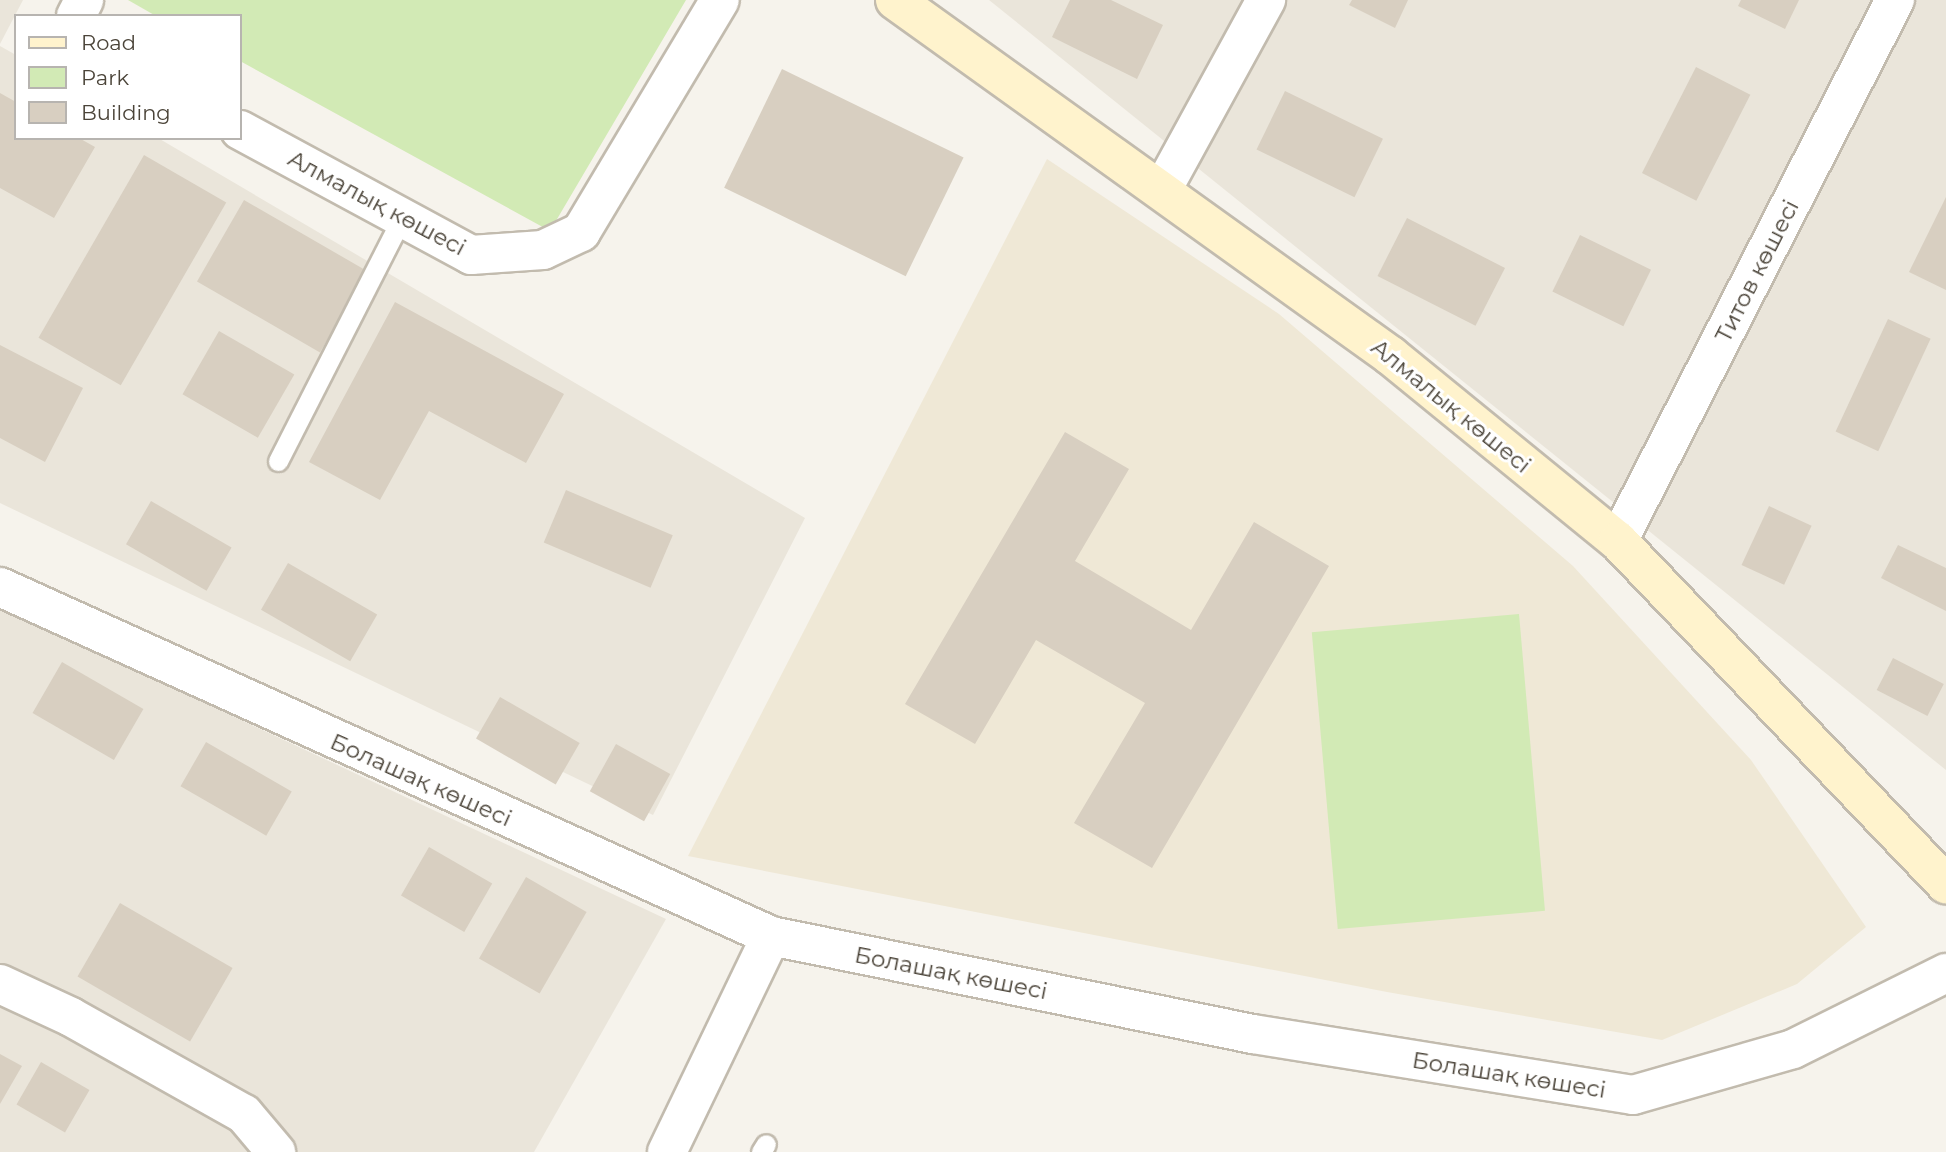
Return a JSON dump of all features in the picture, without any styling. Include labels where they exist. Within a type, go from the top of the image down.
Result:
[{"type":"street","name":"Алмалық көшесі","points":[[242,131],[471,255],[543,250],[581,232],[720,0]]},
{"type":"street","name":"Алмалық көшесі","points":[[895,0],[1391,356],[1618,541],[1944,874]]},
{"type":"street","points":[[1162,191],[1266,0]]},
{"type":"street","name":"Титов көшесі","points":[[1618,541],[1895,0]]},
{"type":"street","name":"Болашақ көшесі","points":[[0,587],[771,936],[1253,1034],[1633,1095],[1793,1049],[1946,973]]},
{"type":"street","points":[[667,1152],[771,936]]},
{"type":"street","points":[[0,984],[71,1017],[244,1114],[276,1152]]},
{"type":"lane","points":[[278,461],[403,216]]},
{"type":"shaded area","points":[[0,0],[23,0],[14,14],[0,44]]},
{"type":"shaded area","points":[[989,0],[1946,0],[1946,770]]},
{"type":"shaded area","points":[[0,46],[14,54],[14,140],[161,140],[805,518],[653,815],[0,503]]},
{"type":"shaded area","points":[[1047,159],[1279,314],[1573,566],[1751,760],[1866,927],[1797,984],[1662,1040],[1387,992],[688,856]]},
{"type":"shaded area","points":[[0,607],[666,919],[534,1152],[0,1152]]},
{"type":"green space","points":[[128,0],[686,0],[550,231],[242,62],[242,14],[152,14]]},
{"type":"green space","points":[[1519,614],[1545,911],[1338,929],[1312,632]]},
{"type":"building","points":[[1070,0],[1111,0],[1163,25],[1137,79],[1052,37]]},
{"type":"building","points":[[1352,0],[1408,0],[1395,28],[1349,5]]},
{"type":"building","points":[[1741,0],[1799,0],[1785,29],[1738,6]]},
{"type":"building","points":[[1696,67],[1750,95],[1696,201],[1642,173]]},
{"type":"building","points":[[782,69],[964,158],[906,276],[724,188]]},
{"type":"building","points":[[1285,91],[1383,139],[1354,197],[1257,149]]},
{"type":"building","points":[[0,93],[14,101],[14,140],[83,140],[95,147],[54,218],[0,188]]},
{"type":"building","points":[[144,155],[226,202],[121,385],[39,338]]},
{"type":"building","points":[[1946,197],[1946,290],[1909,272]]},
{"type":"building","points":[[244,200],[367,271],[320,352],[197,281]]},
{"type":"building","points":[[1407,218],[1505,268],[1476,326],[1377,276]]},
{"type":"building","points":[[1580,235],[1651,270],[1623,326],[1552,292]]},
{"type":"building","points":[[395,302],[564,394],[526,463],[429,411],[380,500],[309,462]]},
{"type":"building","points":[[1888,319],[1931,339],[1878,451],[1836,431]]},
{"type":"building","points":[[219,331],[294,374],[258,438],[182,394]]},
{"type":"building","points":[[0,345],[83,388],[45,462],[0,438]]},
{"type":"building","points":[[1065,432],[1129,469],[1075,561],[1191,630],[1254,522],[1329,566],[1152,868],[1074,823],[1145,703],[1036,640],[975,744],[905,704]]},
{"type":"building","points":[[566,490],[673,535],[651,588],[544,542]]},
{"type":"building","points":[[151,501],[232,548],[207,591],[126,544]]},
{"type":"building","points":[[1769,506],[1812,526],[1784,585],[1742,565]]},
{"type":"building","points":[[1898,545],[1946,568],[1946,611],[1881,578]]},
{"type":"building","points":[[288,563],[377,614],[350,661],[261,610]]},
{"type":"building","points":[[1893,658],[1944,684],[1927,716],[1877,690]]},
{"type":"building","points":[[62,662],[143,709],[114,760],[32,713]]},
{"type":"building","points":[[500,697],[580,743],[556,785],[476,739]]},
{"type":"building","points":[[206,742],[292,792],[266,836],[180,786]]},
{"type":"building","points":[[616,744],[670,774],[644,821],[590,791]]},
{"type":"building","points":[[429,847],[492,884],[464,932],[401,895]]},
{"type":"building","points":[[526,877],[587,912],[540,993],[479,958]]},
{"type":"building","points":[[120,903],[233,968],[190,1042],[78,977]]},
{"type":"building","points":[[0,1054],[22,1066],[0,1104]]},
{"type":"building","points":[[41,1062],[89,1090],[65,1132],[16,1104]]}]
